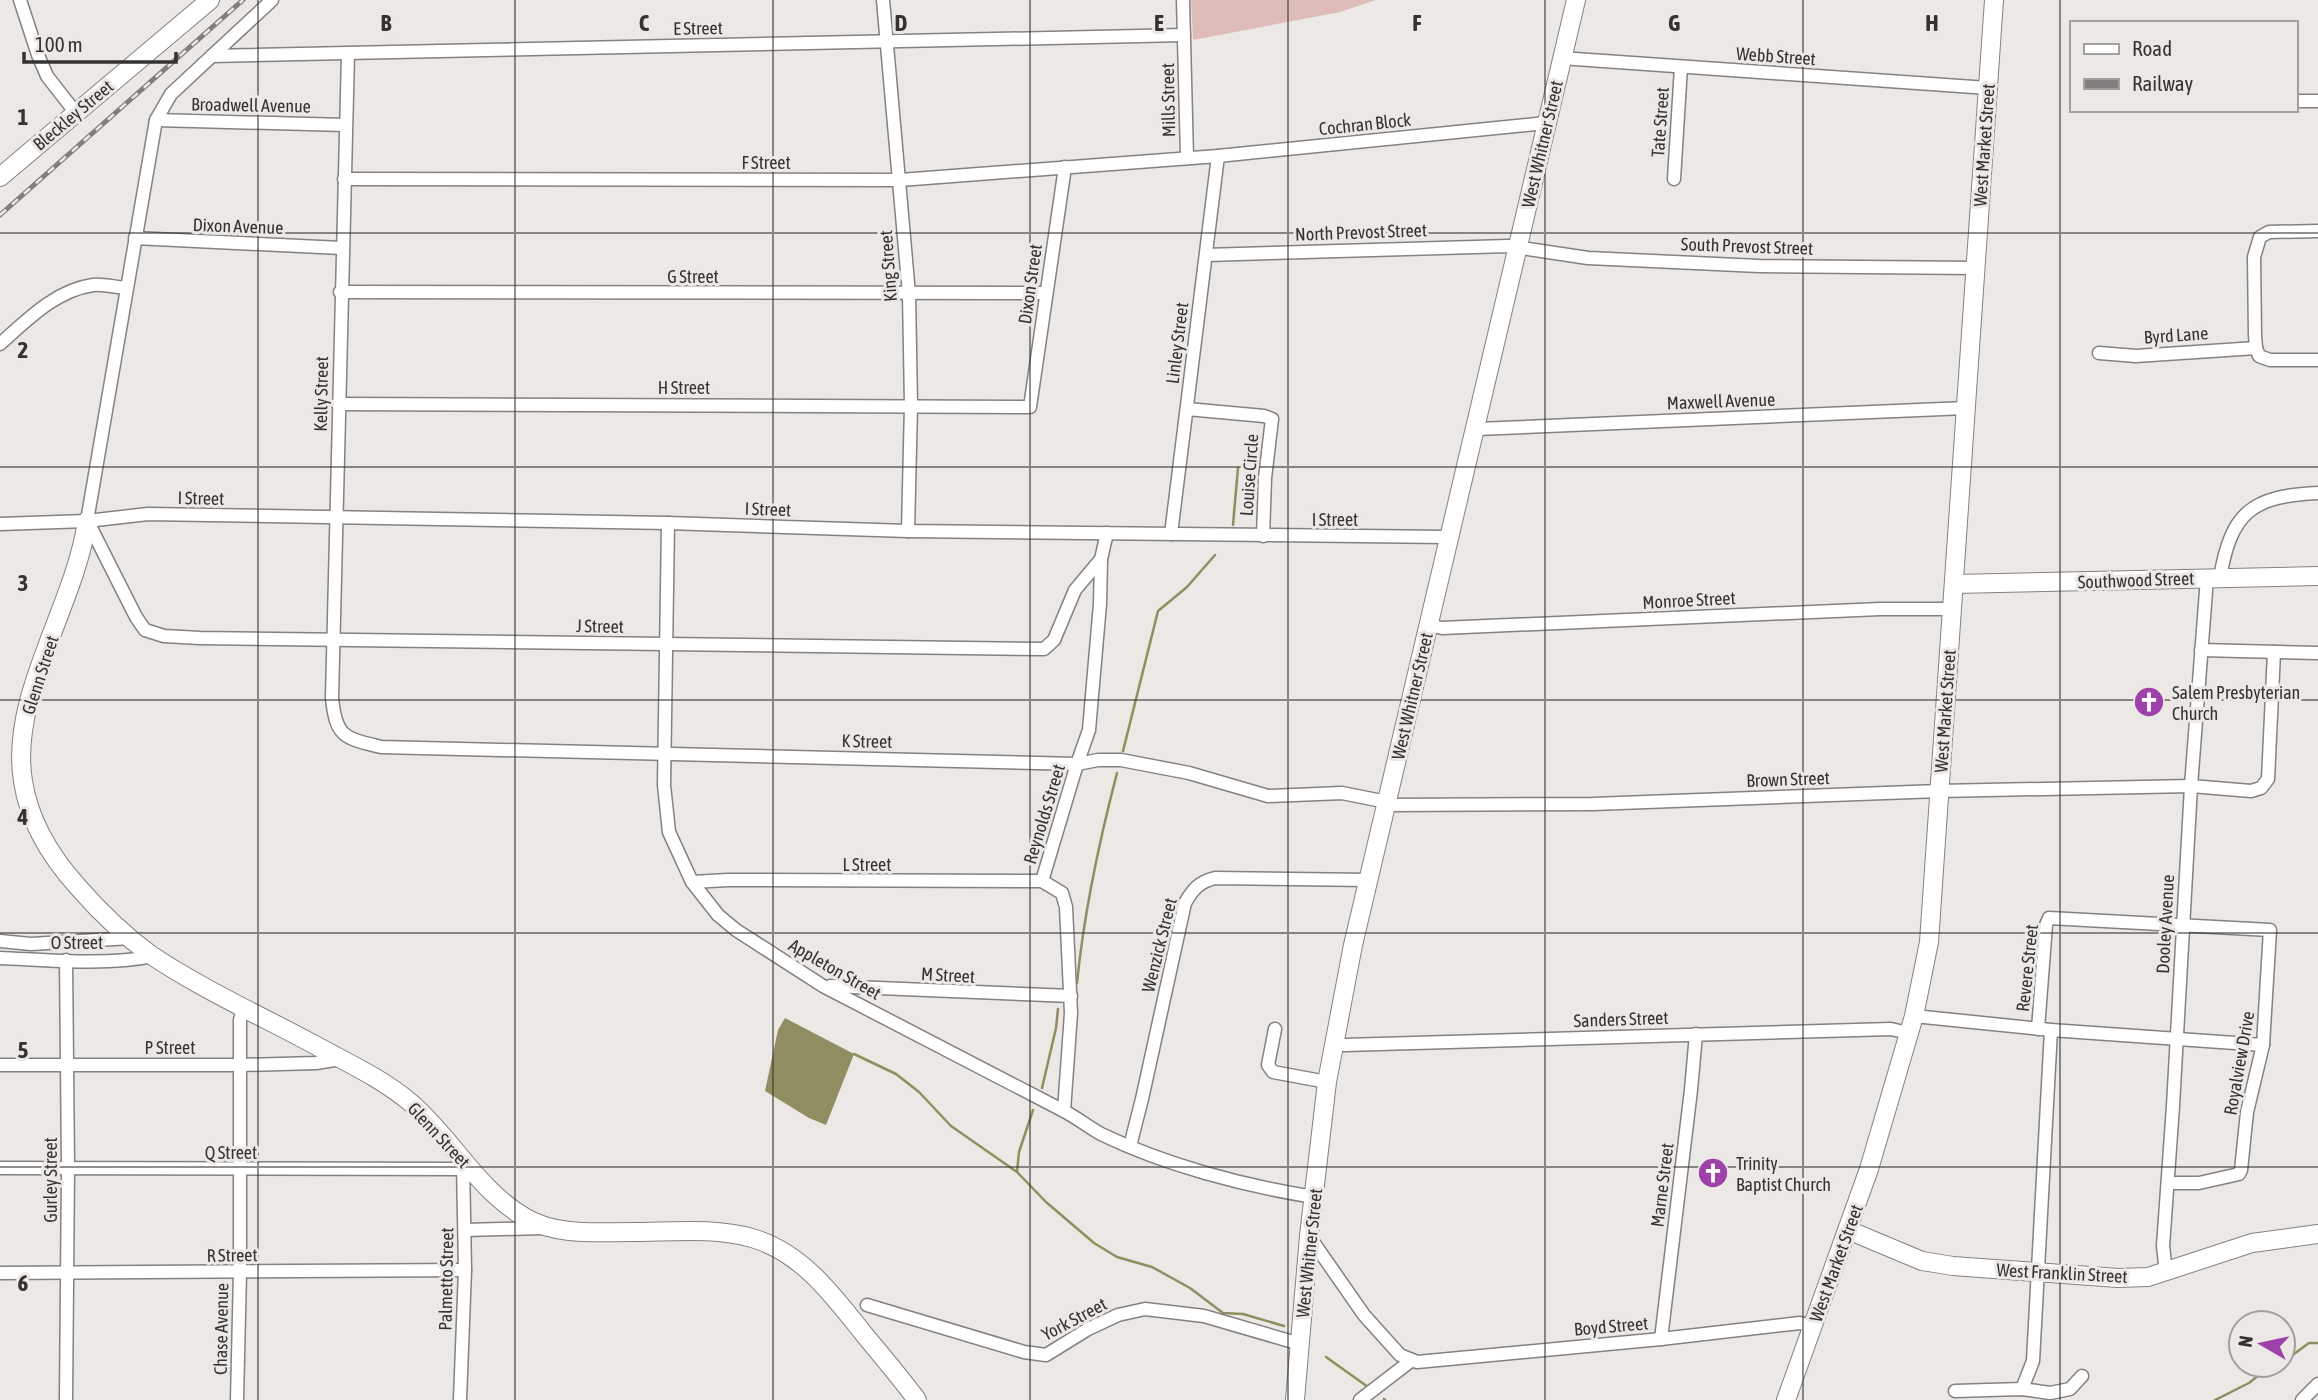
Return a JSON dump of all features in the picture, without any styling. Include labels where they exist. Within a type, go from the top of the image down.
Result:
[{"type":"street","points":[[20,0],[47,76],[75,113]]},
{"type":"street","name":"Bleckley Street","points":[[0,177],[210,0]]},
{"type":"street","name":"King Street","points":[[883,0],[909,294],[911,405],[908,531]]},
{"type":"street","name":"Mills Street","points":[[1183,0],[1187,158]]},
{"type":"street","name":"West Whitner Street","points":[[1295,1400],[1309,1236],[1327,1082],[1353,945],[1448,537],[1477,429],[1576,0]]},
{"type":"street","name":"West Market Street","points":[[1786,1400],[1873,1156],[1911,1025],[1929,942],[1994,0]]},
{"type":"street","name":"Glenn Street","points":[[269,1],[171,94],[156,120],[80,562],[30,697],[23,727],[21,758],[28,805],[56,862],[85,895],[131,938],[153,956],[377,1079],[410,1102],[463,1164],[503,1202],[528,1220],[581,1232],[713,1233],[751,1237],[783,1251],[817,1277],[917,1400]]},
{"type":"street","name":"E Street","points":[[212,56],[1184,36]]},
{"type":"street","name":"Kelly Street","points":[[342,733],[336,726],[332,698],[341,248],[348,54]]},
{"type":"street","name":"Webb Street","points":[[1561,58],[1988,88]]},
{"type":"street","name":"Tate Street","points":[[1674,179],[1681,67]]},
{"type":"street","points":[[2297,102],[2318,102]]},
{"type":"street","name":"Broadwell Avenue","points":[[156,120],[345,125]]},
{"type":"street","name":"Cochran Block","points":[[1187,158],[1546,123]]},
{"type":"street","name":"Linley Street","points":[[1171,534],[1218,156]]},
{"type":"street","name":"F Street","points":[[344,179],[900,180],[1187,158]]},
{"type":"street","name":"Dixon Street","points":[[1030,407],[1065,167]]},
{"type":"street","points":[[2318,231],[2264,234],[2260,237],[2254,257],[2256,348],[2259,356],[2270,360],[2318,360]]},
{"type":"street","name":"Dixon Avenue","points":[[135,238],[341,248]]},
{"type":"street","name":"North Prevost Street","points":[[1206,255],[1441,247],[1518,248]]},
{"type":"street","name":"South Prevost Street","points":[[1518,248],[1588,258],[1759,265],[1975,268]]},
{"type":"street","points":[[0,344],[66,292],[96,285],[126,288]]},
{"type":"street","name":"G Street","points":[[340,292],[1046,293]]},
{"type":"street","name":"Byrd Lane","points":[[2099,353],[2136,356],[2256,348]]},
{"type":"street","name":"H Street","points":[[338,404],[1030,407]]},
{"type":"street","name":"Maxwell Avenue","points":[[1477,429],[1966,408]]},
{"type":"street","name":"Louise Circle","points":[[1186,409],[1272,419],[1265,478],[1263,536]]},
{"type":"street","name":"Dooley Avenue","points":[[2166,1272],[2163,1246],[2191,786],[2201,650],[2213,578],[2232,531],[2246,514],[2267,500],[2287,494],[2318,493]]},
{"type":"street","name":"I Street","points":[[0,524],[87,521],[148,514],[668,523],[908,531],[1448,537]]},
{"type":"street","name":"J Street","points":[[87,521],[135,617],[145,630],[164,636],[1044,649],[1054,640],[1075,590],[1101,559],[1107,533]]},
{"type":"street","name":"Appleton Street","points":[[668,523],[666,817],[669,832],[692,882],[718,915],[736,930],[823,986],[1064,1111],[1100,1133],[1181,1165],[1272,1190],[1314,1197]]},
{"type":"street","name":"Reynolds Street","points":[[1064,1111],[1071,996],[1066,907],[1062,893],[1042,881],[1089,730],[1101,559]]},
{"type":"street","name":"Southwood Street","points":[[1954,584],[2318,576]]},
{"type":"street","name":"Monroe Street","points":[[1428,625],[1442,628],[1952,608]]},
{"type":"street","points":[[2201,650],[2318,653]]},
{"type":"street","name":"Brown Street","points":[[1387,803],[1593,804],[1939,791],[2191,786],[2250,791],[2261,788],[2268,779],[2274,652]]},
{"type":"street","name":"K Street","points":[[342,733],[360,742],[381,747],[1077,764],[1121,760],[1189,773],[1268,796],[1342,793],[1387,803]]},
{"type":"street","name":"Wenzick Street","points":[[1130,1146],[1185,903],[1193,889],[1202,881],[1215,878],[1370,880]]},
{"type":"street","name":"L Street","points":[[692,882],[1042,881]]},
{"type":"street","name":"Revere Street","points":[[2022,1389],[2032,1361],[2046,925],[2049,918],[2183,925]]},
{"type":"street","name":"Royalview Drive","points":[[2168,1183],[2199,1183],[2239,1174],[2241,1170],[2247,1112],[2263,1045],[2270,930],[2183,925]]},
{"type":"street","points":[[0,941],[31,944],[131,938]]},
{"type":"street","name":"O Street","points":[[0,958],[66,960],[138,959],[153,956]]},
{"type":"street","name":"Gurley Street","points":[[66,960],[66,1400]]},
{"type":"street","name":"M Street","points":[[823,986],[1071,996]]},
{"type":"street","name":"Chase Avenue","points":[[237,1400],[240,1020],[243,1007]]},
{"type":"street","name":"Sanders Street","points":[[1334,1043],[1345,1045],[1891,1029],[1911,1025],[2044,1029],[2263,1045]]},
{"type":"street","points":[[1275,1029],[1268,1065],[1273,1072],[1327,1082]]},
{"type":"street","name":"Marne Street","points":[[1661,1339],[1692,1090],[1696,1034]]},
{"type":"street","name":"P Street","points":[[0,1065],[240,1065],[316,1063],[340,1059]]},
{"type":"street","name":"Q Street","points":[[0,1168],[240,1169],[463,1164]]},
{"type":"street","name":"Palmetto Street","points":[[460,1400],[465,1270],[463,1164]]},
{"type":"street","name":"Glenn Street","points":[[465,1230],[551,1227]]},
{"type":"street","name":"West Franklin Street","points":[[1848,1230],[1922,1261],[1953,1266],[2118,1278],[2148,1277],[2252,1243],[2318,1234]]},
{"type":"street","points":[[1309,1236],[1364,1315],[1400,1355],[1412,1360],[1360,1400]]},
{"type":"street","name":"R Street","points":[[0,1273],[465,1270]]},
{"type":"street","name":"York Street","points":[[867,1305],[1024,1352],[1046,1355],[1088,1329],[1118,1315],[1145,1309],[1204,1316],[1300,1344]]},
{"type":"street","name":"Boyd Street","points":[[1412,1360],[1417,1362],[1661,1339],[1800,1323],[1813,1326]]},
{"type":"street","points":[[1955,1391],[2022,1389],[2050,1393],[2070,1389],[2082,1377]]},
{"type":"street","points":[[2302,1400],[2318,1384]]},
{"type":"shaded area","points":[[1191,0],[1376,0],[1340,12],[1193,40]]},
{"type":"shaded area","points":[[785,1018],[854,1054],[826,1125],[809,1118],[765,1091],[778,1030]]},
{"type":"waterway","points":[[1233,525],[1238,468]]},
{"type":"waterway","points":[[1123,751],[1158,611],[1187,587],[1215,555]]},
{"type":"waterway","points":[[1077,983],[1093,877],[1117,773]]},
{"type":"waterway","points":[[1042,1088],[1058,1009]]},
{"type":"waterway","points":[[854,1054],[896,1074],[919,1092],[951,1126],[1017,1172],[1046,1202],[1094,1243],[1117,1257],[1152,1267],[1190,1288],[1223,1313],[1243,1314],[1284,1326]]},
{"type":"waterway","points":[[1017,1172],[1019,1152],[1033,1110]]},
{"type":"waterway","points":[[2297,1352],[2309,1343],[2318,1343]]},
{"type":"waterway","points":[[1326,1357],[1368,1387]]},
{"type":"waterway","points":[[2215,1400],[2254,1379]]},
{"type":"railway","points":[[0,215],[243,0]]},
{"type":"place","name":"Salem Presbyterian Church","points":[[2149,702]]},
{"type":"place","name":"Trinity Baptist Church","points":[[1713,1173]]}]
